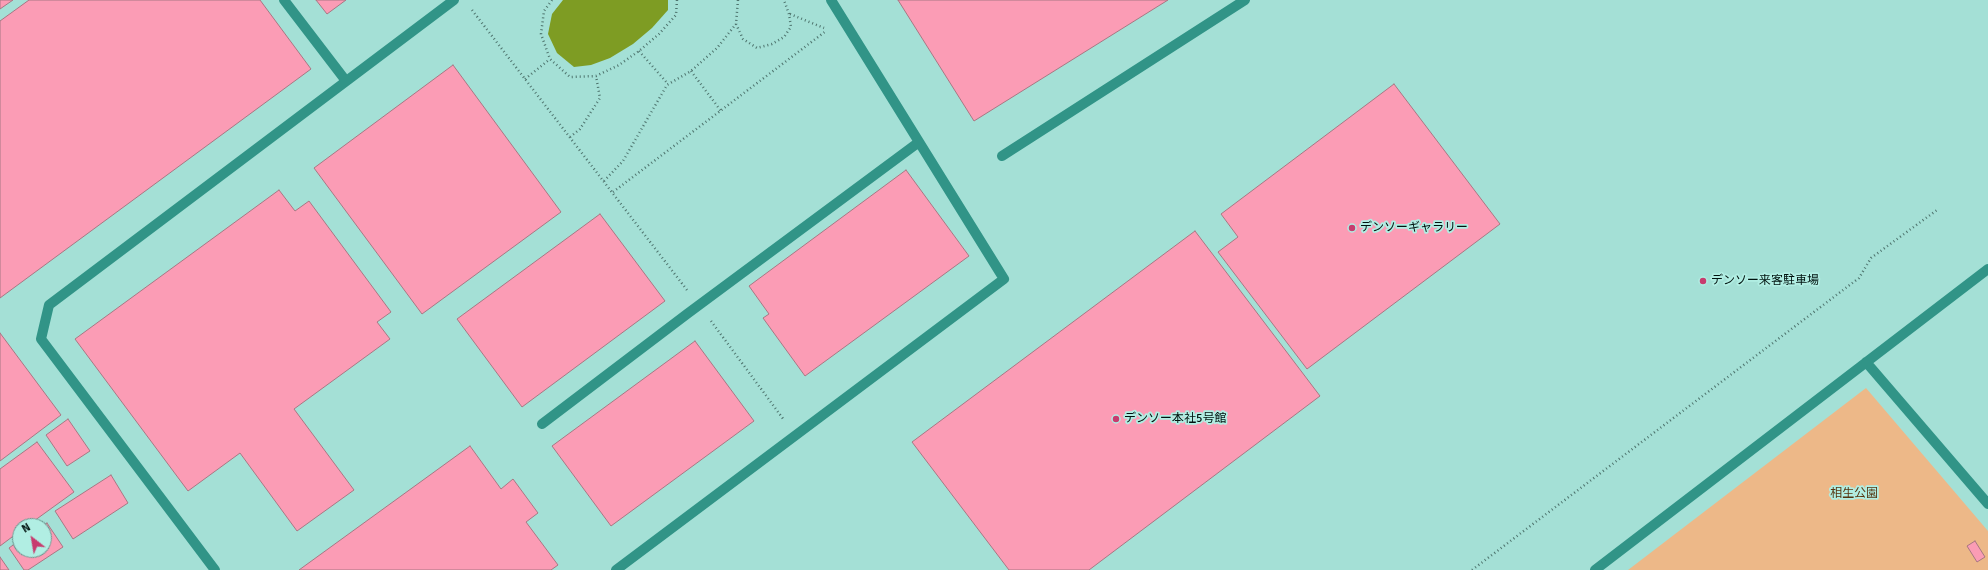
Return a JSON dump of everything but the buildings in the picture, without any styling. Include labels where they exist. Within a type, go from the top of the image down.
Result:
[{"type":"street","points":[[284,0],[346,81]]},
{"type":"street","points":[[215,570],[41,339],[50,305],[454,0]]},
{"type":"street","points":[[616,570],[1004,279],[831,0]]},
{"type":"street","points":[[1002,156],[1245,0]]},
{"type":"street","points":[[542,424],[699,305],[919,142]]},
{"type":"street","points":[[1595,570],[1988,269]]},
{"type":"street","points":[[1866,362],[1988,504]]},
{"type":"path","points":[[552,0],[544,11],[541,34],[550,59],[570,77],[596,76],[619,65],[639,51],[659,34],[676,15],[677,0]]},
{"type":"path","points":[[738,0],[736,24],[743,39],[757,48],[772,44],[784,37],[791,26],[784,0]]},
{"type":"path","points":[[470,7],[699,305],[795,435]]},
{"type":"path","points":[[613,192],[828,30],[789,14]]},
{"type":"path","points":[[604,181],[623,161],[668,84],[691,71],[717,48],[736,24]]},
{"type":"path","points":[[639,51],[668,84]]},
{"type":"path","points":[[525,79],[550,59]]},
{"type":"path","points":[[691,71],[721,111]]},
{"type":"path","points":[[570,137],[580,129],[600,98],[596,76]]},
{"type":"path","points":[[1472,570],[1859,278],[1871,258],[1937,210]]},
{"type":"green space","name":"相生公園","points":[[1866,388],[1988,531],[1988,570],[1628,570]]},
{"type":"shaded area","points":[[563,0],[668,0],[668,10],[652,28],[633,44],[610,58],[591,65],[574,67],[557,53],[548,34],[552,14]]},
{"type":"place","name":"デンソーギャラリー","points":[[1352,228]]},
{"type":"place","name":"デンソー来客駐車場","points":[[1703,281]]},
{"type":"place","name":"デンソー本社5号館","points":[[1116,419]]}]
